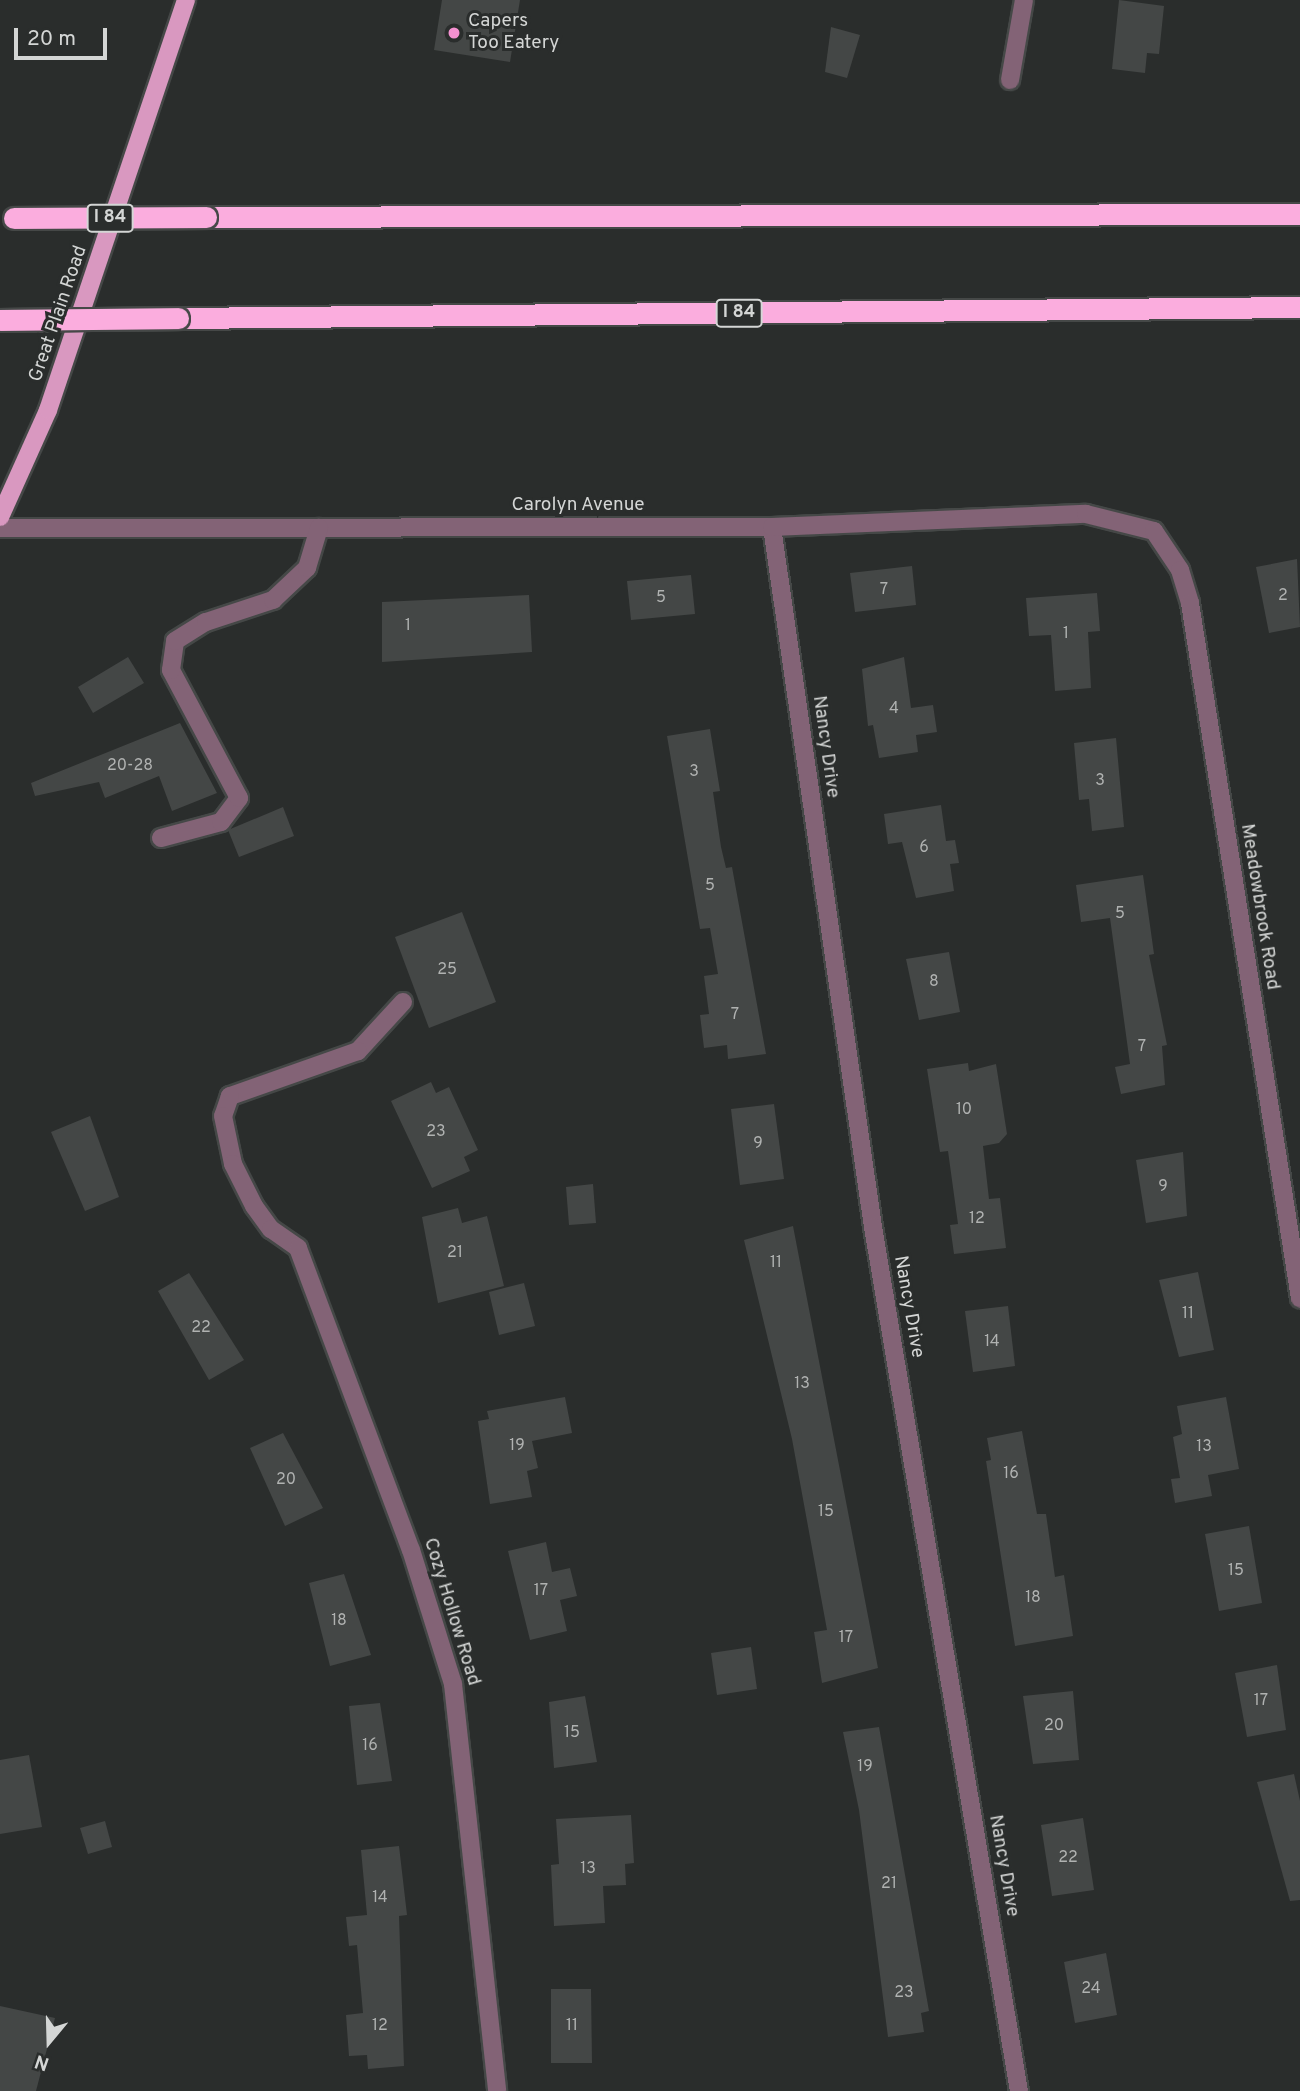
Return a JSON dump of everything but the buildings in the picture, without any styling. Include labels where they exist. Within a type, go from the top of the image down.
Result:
[{"type":"highway","name":"I 84","points":[[7,218],[1300,214]]},
{"type":"highway","name":"I 84","points":[[0,320],[1300,307]]},
{"type":"main road","name":"Great Plain Road","points":[[0,517],[48,410],[186,0]]},
{"type":"street","points":[[1010,80],[1024,0]]},
{"type":"street","name":"Carolyn Avenue","points":[[0,528],[772,527],[1086,514],[1154,531]]},
{"type":"street","name":"Nancy Drive","points":[[772,527],[873,1227],[1019,2091]]},
{"type":"street","points":[[161,838],[221,822],[239,799],[171,670],[175,640],[206,621],[273,600],[307,568],[319,528]]},
{"type":"street","name":"Meadowbrook Road","points":[[1154,531],[1181,570],[1190,603],[1300,1298]]},
{"type":"street","name":"Cozy Hollow Road","points":[[403,1002],[358,1051],[230,1096],[223,1116],[233,1164],[271,1229],[298,1248],[411,1550],[453,1684],[497,2091]]},
{"type":"place","name":"Capers Too Eatery","points":[[454,33]]}]
